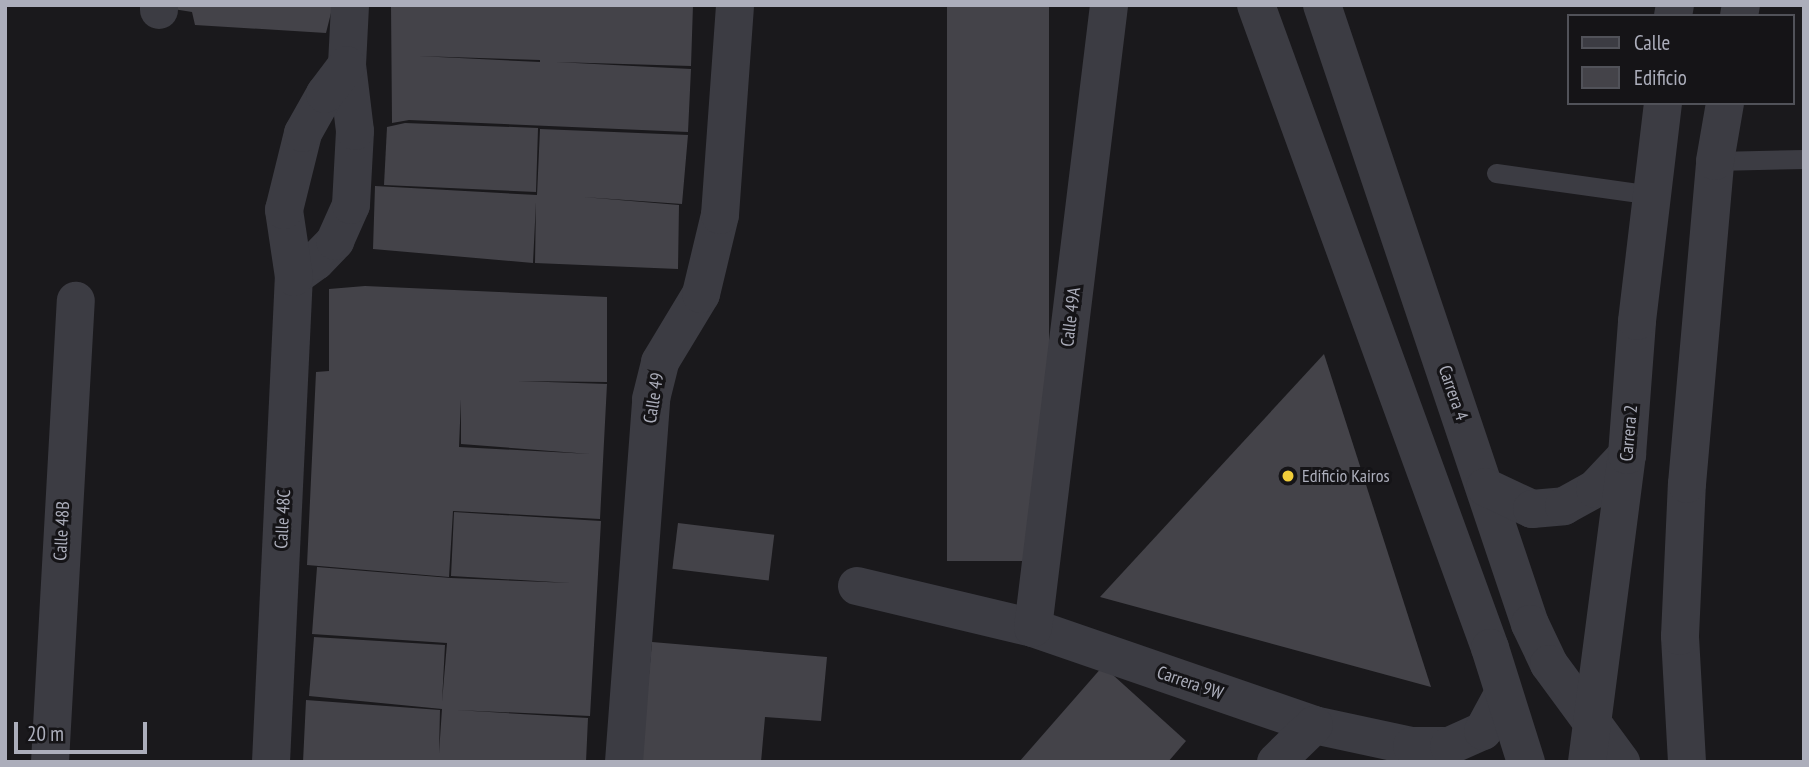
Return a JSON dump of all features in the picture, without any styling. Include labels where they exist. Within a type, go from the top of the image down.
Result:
[{"type":"street","points":[[294,277],[316,261],[335,241],[351,205],[355,131],[347,65],[350,5]]},
{"type":"street","name":"Calle 49","points":[[624,762],[651,399],[660,362],[701,294],[720,215],[735,5]]},
{"type":"street","points":[[1256,5],[1490,648],[1526,762]]},
{"type":"street","name":"Carrera 4","points":[[1322,5],[1530,624],[1549,664],[1621,762]]},
{"type":"street","name":"Calle 49A","points":[[1032,628],[1111,6]]},
{"type":"street","name":"Calle 48C","points":[[271,762],[294,277],[284,210],[288,182],[303,133],[325,94],[347,65]]},
{"type":"street","name":"Carrera 2","points":[[1587,762],[1627,455],[1637,321],[1663,105]]},
{"type":"street","points":[[1687,762],[1680,636],[1687,484],[1716,161],[1725,105]]},
{"type":"street","name":"Calle 48B","points":[[50,762],[76,301]]},
{"type":"street","points":[[1485,488],[1532,509],[1564,506],[1595,489],[1627,455]]},
{"type":"street","name":"Carrera 9W","points":[[857,586],[1032,628],[1314,726],[1412,746],[1449,746],[1483,731],[1503,694]]},
{"type":"street","points":[[1276,762],[1314,726]]},
{"type":"lane","points":[[1716,161],[1804,159]]},
{"type":"lane","points":[[1496,173],[1653,195]]},
{"type":"building","points":[[167,5],[333,5],[326,33],[195,25],[192,12],[167,8]]},
{"type":"building","points":[[391,5],[693,5],[691,66],[556,62],[691,69],[688,132],[409,120],[392,123]],"holes":[[[418,56],[540,60],[540,62]]]},
{"type":"building","points":[[947,5],[1049,5],[1049,561],[947,561]]},
{"type":"building","points":[[405,123],[538,128],[536,192],[384,185],[387,127]]},
{"type":"building","points":[[540,129],[688,135],[682,204],[583,197],[679,205],[678,269],[535,263],[536,202],[533,263],[373,249],[375,186],[537,195]]},
{"type":"building","points":[[365,286],[607,297],[607,382],[518,381],[607,384],[600,519],[453,511],[449,577],[307,565],[316,372],[329,371],[329,289]],"holes":[[[461,399],[461,444],[590,454],[459,447]]]},
{"type":"building","name":"Edificio Kairos","points":[[1324,354],[1431,687],[1100,597]]},
{"type":"building","points":[[454,512],[601,521],[590,716],[456,710],[588,718],[586,762],[303,762],[306,700],[440,710],[439,753],[442,709],[309,696],[314,637],[445,645],[442,702],[447,643],[312,634],[317,567],[451,578],[571,583],[451,576]]},
{"type":"building","points":[[678,523],[774,535],[769,580],[672,569]]},
{"type":"building","points":[[652,642],[827,657],[821,721],[765,717],[761,762],[641,762]]},
{"type":"building","points":[[1103,666],[1186,741],[1168,762],[1019,762]]},
{"type":"place","name":"Edificio Kairos","points":[[1288,476]]}]
